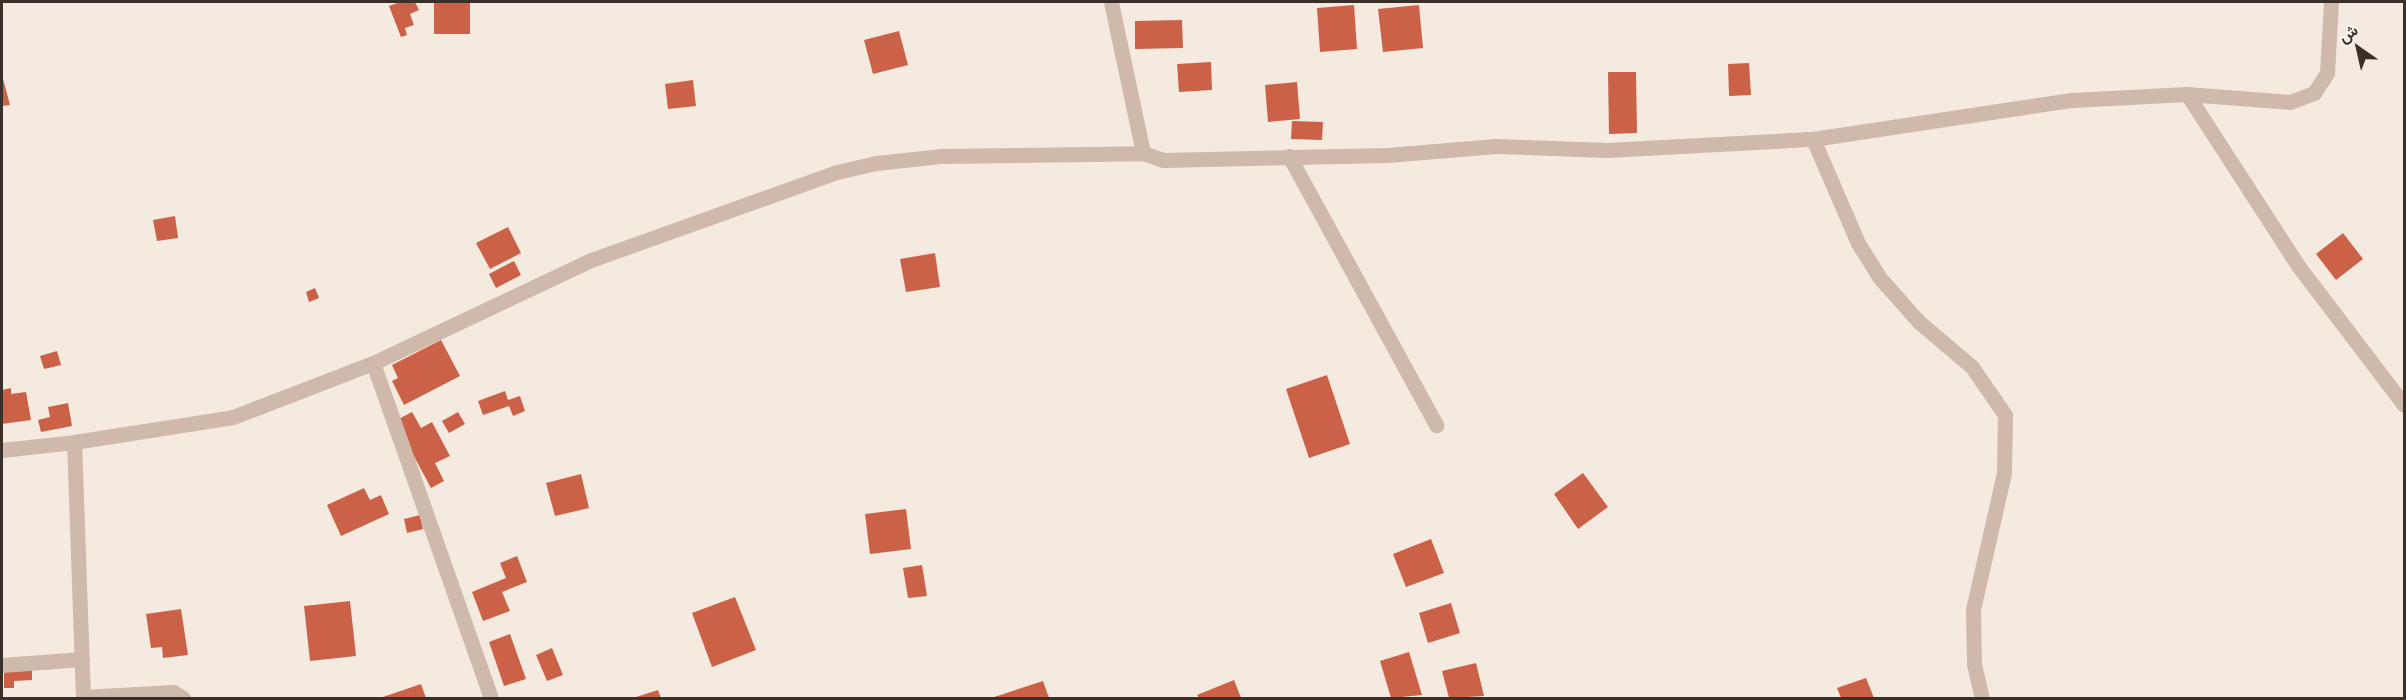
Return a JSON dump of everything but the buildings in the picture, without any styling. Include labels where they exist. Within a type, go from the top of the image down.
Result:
[{"type":"street","points":[[1112,2],[1143,153]]},
{"type":"street","points":[[2,450],[74,442],[233,417],[373,363],[591,260],[837,172],[876,163],[940,156],[1143,153],[1163,160],[1388,155],[1496,146],[1607,150],[1813,139],[2072,100],[2187,94],[2290,102],[2314,93],[2327,73],[2331,2]]},
{"type":"street","points":[[2187,94],[2299,267],[2404,405]]},
{"type":"street","points":[[1813,139],[1858,243],[1879,277],[1919,322],[1972,367],[2005,416],[2004,472],[1972,610],[1974,664],[1982,699]]},
{"type":"street","points":[[1289,156],[1436,426]]},
{"type":"street","points":[[373,363],[491,699]]},
{"type":"street","points":[[74,442],[83,698],[173,692],[183,699]]},
{"type":"street","points":[[2,664],[82,659]]}]
